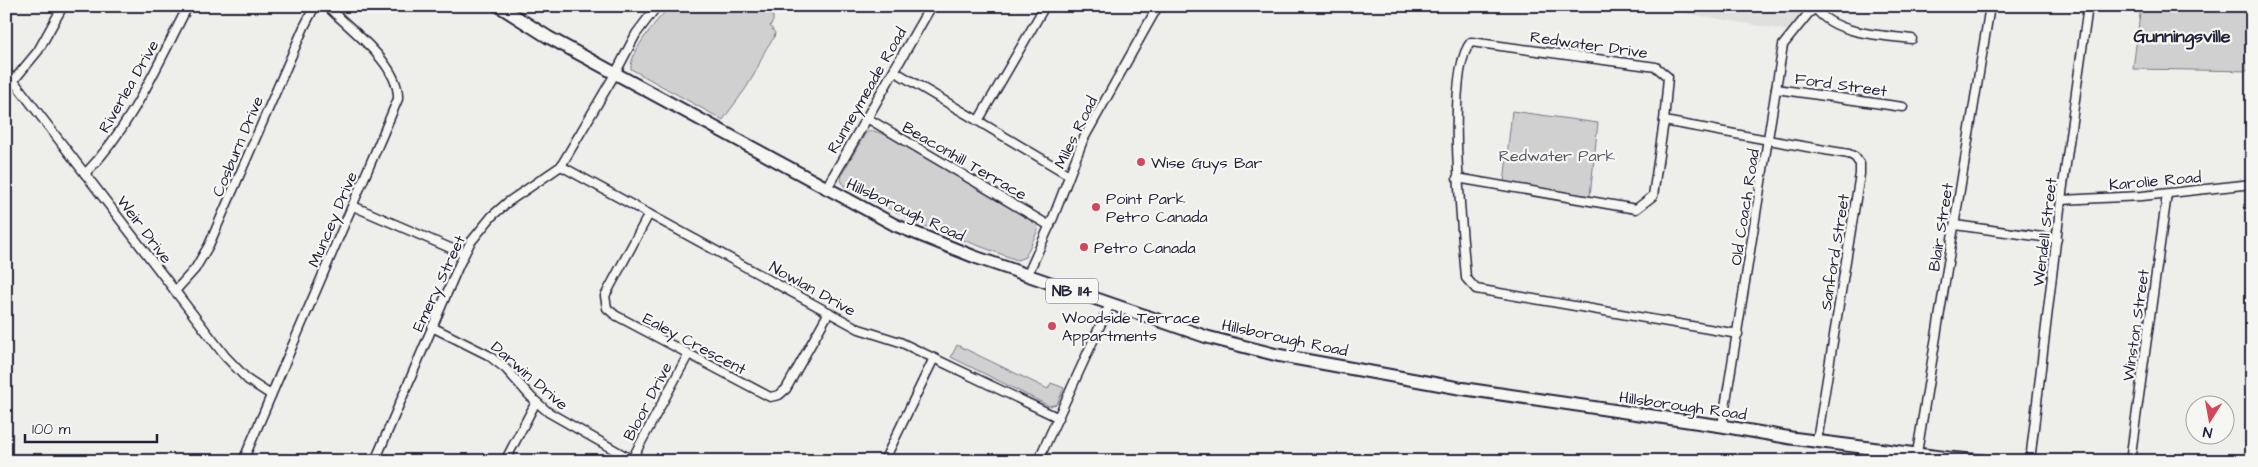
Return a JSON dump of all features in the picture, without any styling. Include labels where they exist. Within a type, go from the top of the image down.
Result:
[{"type":"main road","name":"Hillsborough Road","points":[[499,6],[548,37],[826,189],[918,236],[1027,276],[1207,337],[1277,355],[1459,388],[1817,441],[1983,461]]},
{"type":"street","points":[[14,80],[38,51],[63,6]]},
{"type":"street","name":"Riverlea Drive","points":[[85,174],[105,152],[126,121],[149,83],[188,6]]},
{"type":"street","name":"Cosburn Drive","points":[[175,291],[195,269],[209,246],[304,27],[315,6]]},
{"type":"street","name":"Muncey Drive","points":[[243,461],[394,112],[398,92],[392,73],[382,60],[327,6]]},
{"type":"street","name":"Emery Street","points":[[376,461],[464,254],[492,216],[508,202],[560,166],[616,74],[636,34],[656,6]]},
{"type":"street","name":"Runneymeade Road","points":[[826,189],[932,6]]},
{"type":"street","points":[[978,121],[1045,6]]},
{"type":"street","name":"Miles Road","points":[[1027,276],[1050,226],[1083,140],[1158,6]]},
{"type":"street","name":"Blair Street","points":[[1917,453],[1990,6]]},
{"type":"street","name":"Wendell Street","points":[[2030,461],[2061,200],[2088,6]]},
{"type":"street","points":[[1817,7],[1820,15],[1851,31],[1912,39]]},
{"type":"street","name":"Old Coach Road","points":[[1722,426],[1783,45],[1808,14],[1817,7]]},
{"type":"street","name":"Redwater Drive","points":[[1457,178],[1636,209],[1653,196],[1664,121],[1668,78],[1656,67],[1471,42],[1464,49],[1458,90],[1457,178],[1466,278],[1476,289],[1738,334]]},
{"type":"street","name":"Weir Drive","points":[[6,71],[232,364],[254,386],[272,395]]},
{"type":"street","points":[[894,71],[1069,174]]},
{"type":"street","name":"Ford Street","points":[[1776,89],[1903,107]]},
{"type":"street","name":"Beaconhill Terrace","points":[[867,118],[1050,226]]},
{"type":"street","points":[[1664,121],[1746,135],[1768,141]]},
{"type":"street","name":"Sanford Street","points":[[1768,141],[1850,154],[1860,164],[1853,220],[1817,441]]},
{"type":"street","name":"Nowlan Drive","points":[[560,166],[859,329],[900,342],[1059,418]]},
{"type":"street","name":"Karolie Road","points":[[2061,200],[2167,194],[2252,184]]},
{"type":"street","name":"Winston Street","points":[[2130,461],[2167,194]]},
{"type":"street","points":[[353,206],[464,254]]},
{"type":"street","name":"Ealey Crescent","points":[[649,214],[607,293],[605,304],[615,315],[688,355],[760,394],[775,397],[786,389],[829,312]]},
{"type":"street","points":[[1955,225],[2057,239]]},
{"type":"street","points":[[1038,461],[1110,304]]},
{"type":"street","name":"Darwin Drive","points":[[432,327],[468,343],[495,360],[536,402],[563,421],[632,460]]},
{"type":"street","name":"Bloor Drive","points":[[632,460],[688,355]]},
{"type":"street","points":[[884,461],[934,358]]},
{"type":"street","points":[[505,461],[536,402]]},
{"type":"shaded area","points":[[1643,6],[1818,6],[1791,31]]},
{"type":"green space","points":[[671,6],[756,6],[773,16],[770,26],[775,33],[774,38],[749,84],[723,120],[631,69],[640,44],[659,18]]},
{"type":"green space","points":[[2141,6],[2252,6],[2252,71],[2133,69]]},
{"type":"green space","name":"Redwater Park","points":[[1512,111],[1598,123],[1590,196],[1504,183]]},
{"type":"green space","points":[[871,130],[896,138],[1031,218],[1037,224],[1038,230],[1025,257],[1017,260],[920,224],[844,186],[841,180],[842,174],[865,134]]},
{"type":"green space","points":[[957,345],[1048,389],[1051,383],[1064,388],[1057,404],[1049,406],[951,357]]},
{"type":"place","name":"Wise Guys Bar","points":[[1141,162]]},
{"type":"place","name":"Point Park Petro Canada","points":[[1096,207]]},
{"type":"place","name":"Petro Canada","points":[[1084,247]]},
{"type":"place","name":"Woodside Terrace Appartments","points":[[1052,326]]},
{"type":"district","name":"Gunningsville","points":[[2182,36]]}]
